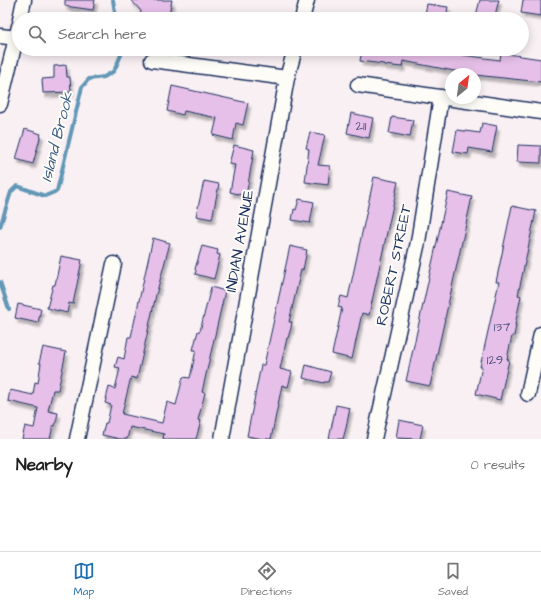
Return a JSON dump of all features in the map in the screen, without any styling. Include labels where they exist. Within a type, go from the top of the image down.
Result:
[{"type":"street","points":[[21,12],[24,0]]},
{"type":"street","points":[[304,12],[307,0]]},
{"type":"street","points":[[0,36],[12,33]]},
{"type":"street","points":[[0,104],[12,56]]},
{"type":"street","name":"INDIAN AVENUE","points":[[222,439],[293,56]]},
{"type":"street","points":[[152,60],[288,78]]},
{"type":"street","points":[[358,85],[541,112]]},
{"type":"street","name":"ROBERT STREET","points":[[374,439],[418,242],[442,97]]},
{"type":"street","points":[[77,439],[114,264]]},
{"type":"street","points":[[528,394],[541,334]]},
{"type":"building","points":[[65,0],[95,0],[93,10],[65,6]]},
{"type":"building","points":[[131,0],[172,0],[169,12],[141,11]]},
{"type":"building","points":[[480,0],[499,0],[496,12],[477,12]]},
{"type":"building","points":[[523,0],[541,0],[541,16],[529,14],[529,12],[521,12]]},
{"type":"building","points":[[427,4],[448,7],[447,12],[425,12]]},
{"type":"building","points":[[361,56],[470,56],[500,60],[501,56],[521,56],[541,59],[541,82],[481,76],[481,68],[445,69],[403,61],[402,67],[360,61]]},
{"type":"building","points":[[66,65],[67,77],[70,77],[71,92],[43,93],[42,79],[54,78],[54,66]]},
{"type":"building","points":[[172,86],[248,103],[243,125],[236,123],[233,140],[213,135],[217,118],[184,111],[183,115],[167,111]]},
{"type":"building","points":[[351,113],[373,118],[369,138],[347,133]]},
{"type":"building","points":[[392,117],[413,120],[410,137],[389,133]]},
{"type":"building","points":[[482,123],[497,126],[492,152],[469,148],[468,154],[453,152],[457,130],[480,133]]},
{"type":"building","points":[[25,129],[41,134],[33,164],[16,159]]},
{"type":"building","points":[[310,132],[325,135],[318,165],[330,166],[328,185],[305,182],[309,149],[306,148]]},
{"type":"building","points":[[234,145],[254,150],[246,196],[230,192],[235,165],[229,164]]},
{"type":"building","points":[[518,145],[541,146],[541,163],[517,162]]},
{"type":"building","points":[[374,177],[398,182],[369,315],[362,313],[352,359],[332,354],[342,308],[338,307],[341,296],[348,298]]},
{"type":"building","points":[[204,181],[219,184],[212,219],[196,216]]},
{"type":"building","points":[[448,192],[472,197],[430,386],[406,381]]},
{"type":"building","points":[[299,199],[314,202],[310,223],[292,220],[294,209],[296,210]]},
{"type":"building","points":[[512,206],[536,211],[518,295],[521,296],[514,336],[512,336],[507,359],[509,360],[500,400],[476,394],[482,367],[480,367],[499,282],[496,282]]},
{"type":"building","points":[[153,238],[170,243],[156,295],[137,379],[131,377],[122,414],[162,423],[167,402],[176,405],[183,377],[190,378],[196,350],[193,350],[198,331],[200,331],[211,287],[225,291],[202,392],[205,393],[198,420],[201,421],[196,439],[163,439],[164,434],[130,427],[127,439],[102,435],[105,423],[107,423],[111,405],[105,403],[109,387],[115,389],[120,368],[115,367],[118,357],[124,359],[128,337],[131,337]]},
{"type":"building","points":[[202,246],[218,250],[217,254],[220,255],[214,279],[195,274],[195,269]]},
{"type":"building","points":[[290,246],[307,250],[289,322],[292,322],[291,328],[287,338],[280,369],[292,372],[288,387],[282,385],[271,439],[263,439],[247,436],[261,365],[264,365]]},
{"type":"building","points":[[61,256],[82,260],[73,304],[69,303],[67,313],[47,308],[53,285],[55,285]]},
{"type":"building","points":[[18,304],[41,309],[38,323],[15,318]]},
{"type":"building","points":[[43,347],[66,352],[58,390],[53,390],[48,411],[58,413],[50,439],[22,439],[25,426],[34,428],[38,408],[8,401],[10,390],[33,395],[35,382],[38,383],[41,363],[39,363]]},
{"type":"building","points":[[306,365],[331,372],[328,382],[324,383],[303,378]]},
{"type":"building","points":[[336,405],[350,408],[346,428],[343,439],[329,439]]},
{"type":"building","points":[[399,420],[423,425],[420,439],[396,438]]},
{"type":"waterway","name":"Island Brook","points":[[113,0],[115,12]]},
{"type":"waterway","name":"Island Brook","points":[[0,227],[11,192],[17,186],[45,196],[57,191],[82,87],[89,79],[104,77],[114,71],[121,56]]},
{"type":"waterway","name":"Island Brook","points":[[0,282],[9,309]]}]
